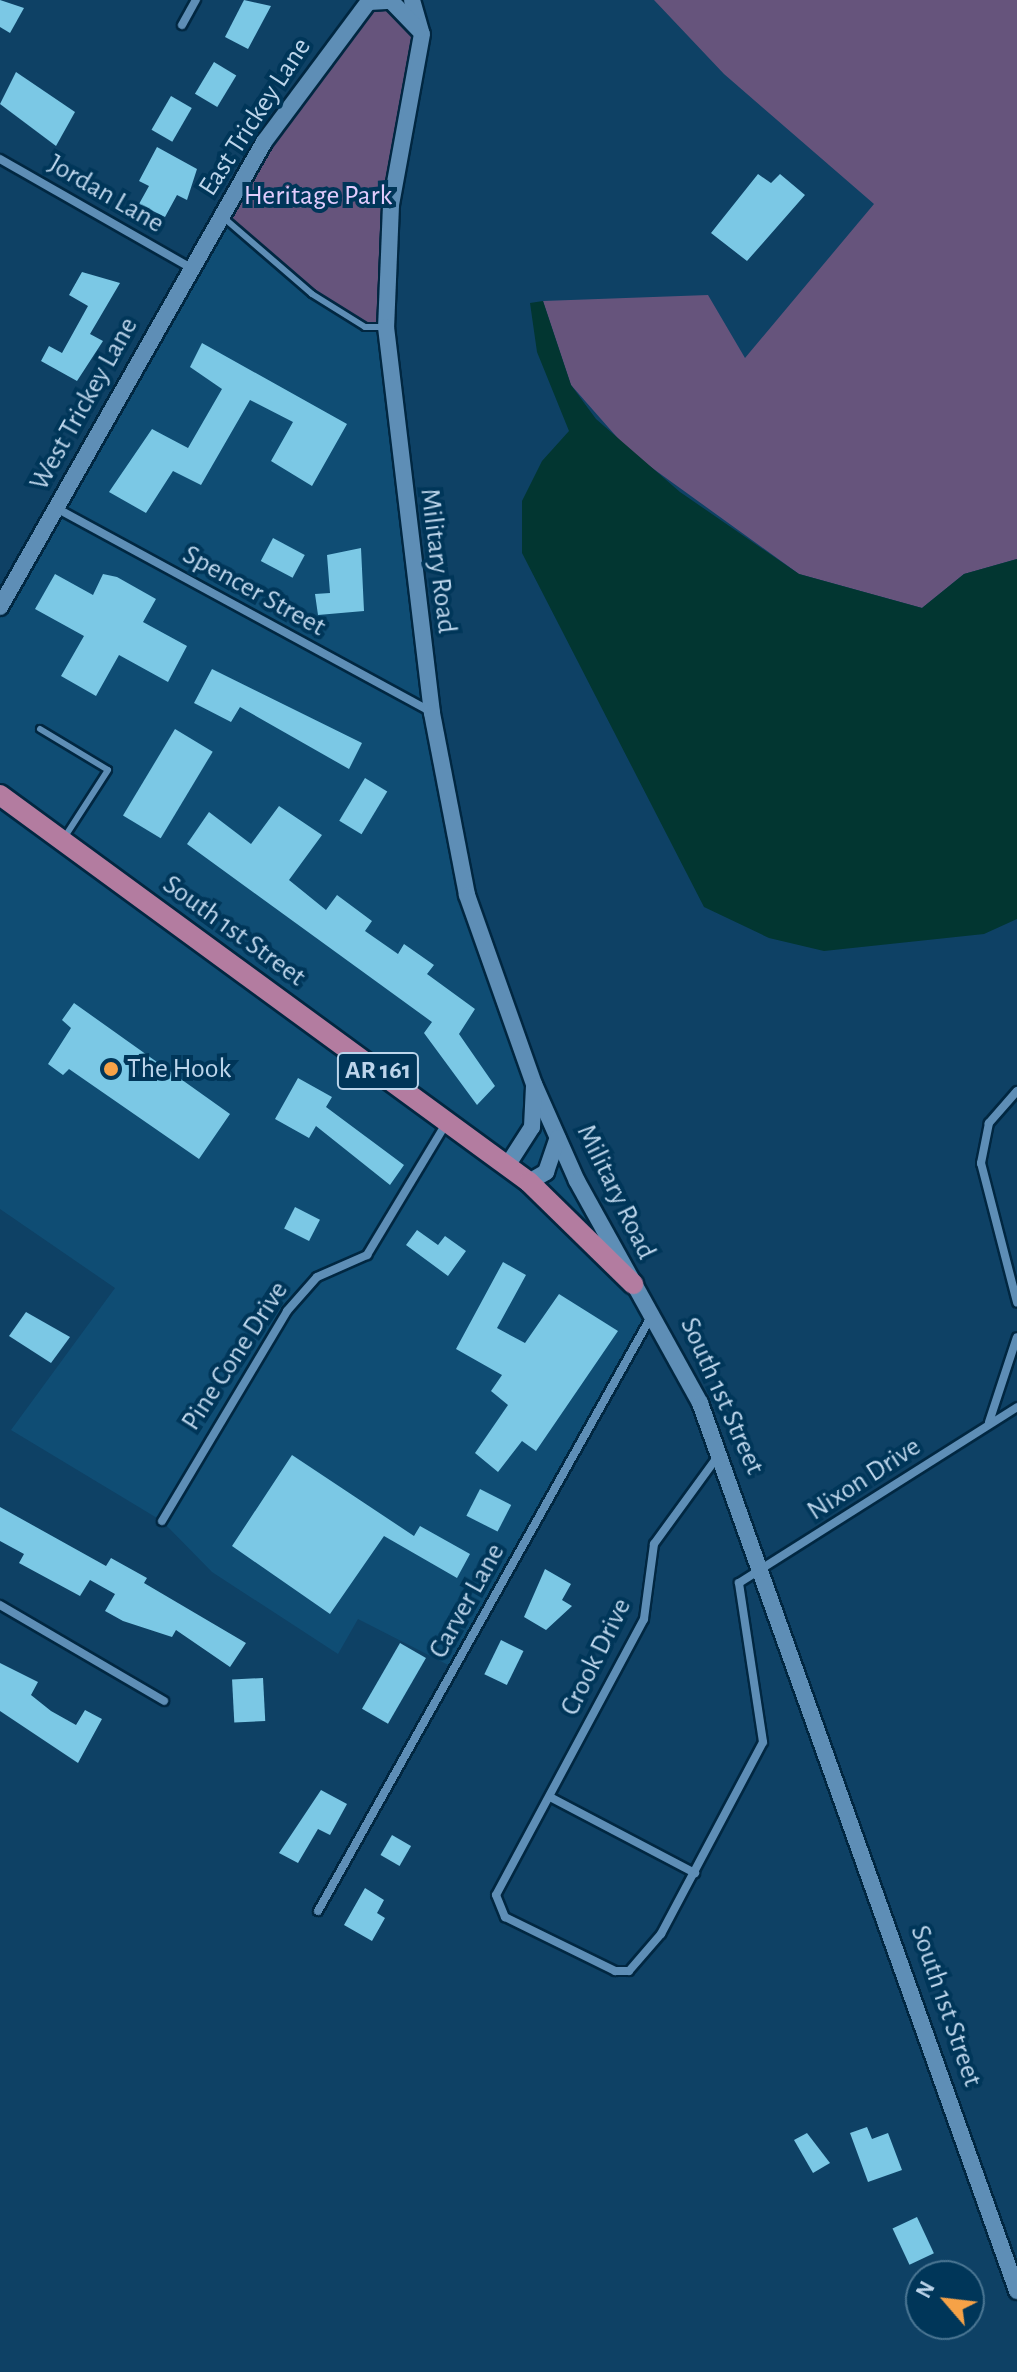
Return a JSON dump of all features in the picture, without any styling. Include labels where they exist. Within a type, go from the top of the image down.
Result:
[{"type":"main road","name":"Military Road","points":[[412,0],[422,34],[391,205],[386,327],[432,713],[467,895],[534,1084],[633,1284]]},
{"type":"main road","points":[[370,1],[391,1],[422,34]]},
{"type":"main road","name":"East Trickey Lane","points":[[191,268],[291,103],[370,1]]},
{"type":"main road","name":"West Trickey Lane","points":[[0,607],[191,268]]},
{"type":"main road","name":"South 1st Street","points":[[0,795],[529,1182],[633,1284],[654,1313],[720,1454],[1017,2291]]},
{"type":"main road","name":"Military Road","points":[[507,1166],[532,1127],[534,1084]]},
{"type":"main road","name":"Military Road","points":[[529,1182],[558,1154],[553,1123]]},
{"type":"street","points":[[182,25],[196,0]]},
{"type":"street","name":"Jordan Lane","points":[[0,159],[191,268]]},
{"type":"street","name":"Spencer Street","points":[[55,508],[432,713]]},
{"type":"street","points":[[1017,1091],[989,1123],[981,1163],[1017,1302]]},
{"type":"street","name":"Pine Cone Drive","points":[[162,1521],[287,1311],[317,1277],[367,1255],[448,1122]]},
{"type":"street","name":"Carver Lane","points":[[318,1911],[654,1313]]},
{"type":"street","points":[[988,1423],[1017,1337]]},
{"type":"street","name":"Nixon Drive","points":[[759,1565],[803,1545],[1017,1407]]},
{"type":"street","name":"Crook Drive","points":[[695,1873],[629,1971],[615,1971],[505,1917],[497,1908],[499,1882],[550,1797],[644,1619],[654,1544],[720,1454]]},
{"type":"street","points":[[550,1797],[695,1873],[763,1742],[737,1603],[739,1583],[759,1565]]},
{"type":"street","points":[[0,1605],[164,1701]]},
{"type":"lane","points":[[221,216],[312,294],[365,327],[386,327]]},
{"type":"lane","points":[[40,729],[108,770],[62,841]]},
{"type":"shaded area","points":[[221,216],[386,327],[444,795],[534,1084],[654,1313],[454,1668],[358,1619],[338,1654],[212,1572],[162,1521],[11,1430],[115,1288],[0,1209],[0,607]]},
{"type":"shaded area","points":[[543,301],[571,385],[596,419],[680,492],[799,574],[922,608],[964,574],[1017,559],[1017,919],[984,934],[824,951],[769,938],[704,907],[522,553],[522,501],[542,461],[569,431],[537,352],[530,303]]},
{"type":"green space","points":[[654,0],[1017,0],[1017,559],[964,574],[922,608],[799,574],[630,452],[571,385],[543,301],[708,295],[745,358],[874,204],[724,74]]},
{"type":"green space","name":"Heritage Park","points":[[391,1],[422,34],[400,144],[386,327],[365,327],[312,294],[221,216],[369,2]]},
{"type":"building","points":[[0,0],[24,8],[10,33],[0,27]]},
{"type":"building","points":[[244,0],[271,6],[248,49],[225,37]]},
{"type":"building","points":[[214,62],[236,75],[217,107],[195,94]]},
{"type":"building","points":[[16,72],[75,112],[56,146],[0,104]]},
{"type":"building","points":[[171,96],[192,108],[172,142],[152,130]]},
{"type":"building","points":[[157,147],[197,169],[187,200],[177,195],[165,217],[139,204],[149,186],[139,181]]},
{"type":"building","points":[[758,174],[771,183],[780,174],[805,195],[747,261],[711,233]]},
{"type":"building","points":[[82,272],[120,283],[90,334],[103,341],[77,381],[41,361],[49,346],[62,353],[88,306],[69,295]]},
{"type":"building","points":[[202,343],[347,424],[312,486],[271,461],[293,422],[250,400],[201,485],[173,471],[146,513],[109,492],[152,429],[188,448],[222,389],[190,367]]},
{"type":"building","points":[[273,538],[305,555],[293,578],[261,561]]},
{"type":"building","points":[[361,548],[364,611],[318,615],[315,594],[330,593],[327,555]]},
{"type":"building","points":[[55,574],[93,595],[103,574],[117,577],[156,599],[143,622],[187,646],[168,682],[119,655],[96,696],[61,676],[84,636],[35,609]]},
{"type":"building","points":[[212,669],[362,743],[349,769],[240,707],[231,722],[194,703]]},
{"type":"building","points":[[175,729],[213,752],[161,838],[123,816]]},
{"type":"building","points":[[365,778],[387,791],[362,834],[339,821]]},
{"type":"building","points":[[279,806],[322,835],[289,880],[326,910],[337,895],[372,921],[365,931],[398,954],[404,944],[434,965],[427,974],[475,1009],[459,1034],[495,1086],[477,1105],[424,1033],[432,1022],[187,844],[209,812],[251,844]]},
{"type":"building","points":[[74,1003],[230,1114],[199,1159],[69,1069],[63,1075],[48,1064],[71,1028],[62,1020]]},
{"type":"building","points":[[298,1078],[332,1097],[326,1107],[404,1165],[390,1185],[316,1126],[309,1138],[275,1119]]},
{"type":"building","points":[[295,1207],[320,1220],[309,1241],[284,1228]]},
{"type":"building","points":[[417,1230],[438,1245],[445,1236],[466,1251],[448,1276],[406,1245]]},
{"type":"building","points":[[503,1262],[526,1275],[497,1328],[525,1343],[559,1294],[618,1331],[536,1451],[522,1441],[498,1472],[475,1453],[508,1405],[491,1391],[502,1375],[456,1349]]},
{"type":"building","points":[[26,1312],[70,1337],[51,1363],[9,1336]]},
{"type":"building","points":[[292,1455],[414,1536],[420,1526],[470,1554],[457,1578],[384,1536],[330,1614],[232,1546]]},
{"type":"building","points":[[480,1489],[511,1505],[498,1532],[466,1516]]},
{"type":"building","points":[[0,1507],[106,1566],[111,1558],[147,1578],[144,1583],[246,1643],[230,1667],[176,1630],[172,1637],[123,1621],[105,1611],[115,1594],[90,1580],[80,1596],[19,1563],[24,1554],[0,1541]]},
{"type":"building","points":[[545,1569],[571,1584],[562,1600],[572,1606],[546,1630],[524,1617]]},
{"type":"building","points":[[501,1640],[523,1651],[507,1685],[484,1674]]},
{"type":"building","points":[[400,1643],[426,1658],[388,1724],[362,1709]]},
{"type":"building","points":[[0,1663],[38,1682],[31,1695],[76,1725],[85,1710],[102,1719],[78,1763],[0,1711]]},
{"type":"building","points":[[263,1678],[265,1721],[234,1723],[232,1680]]},
{"type":"building","points":[[321,1790],[347,1804],[330,1835],[318,1829],[298,1863],[279,1853]]},
{"type":"building","points":[[392,1835],[411,1846],[400,1866],[380,1855]]},
{"type":"building","points":[[365,1888],[384,1900],[377,1913],[385,1918],[372,1941],[344,1925]]},
{"type":"building","points":[[867,2127],[872,2139],[888,2133],[902,2170],[868,2182],[850,2133]]},
{"type":"building","points":[[807,2133],[830,2163],[813,2173],[794,2140]]},
{"type":"building","points":[[917,2217],[934,2253],[919,2260],[907,2260],[893,2228]]},
{"type":"place","name":"The Hook","points":[[111,1069]]}]
